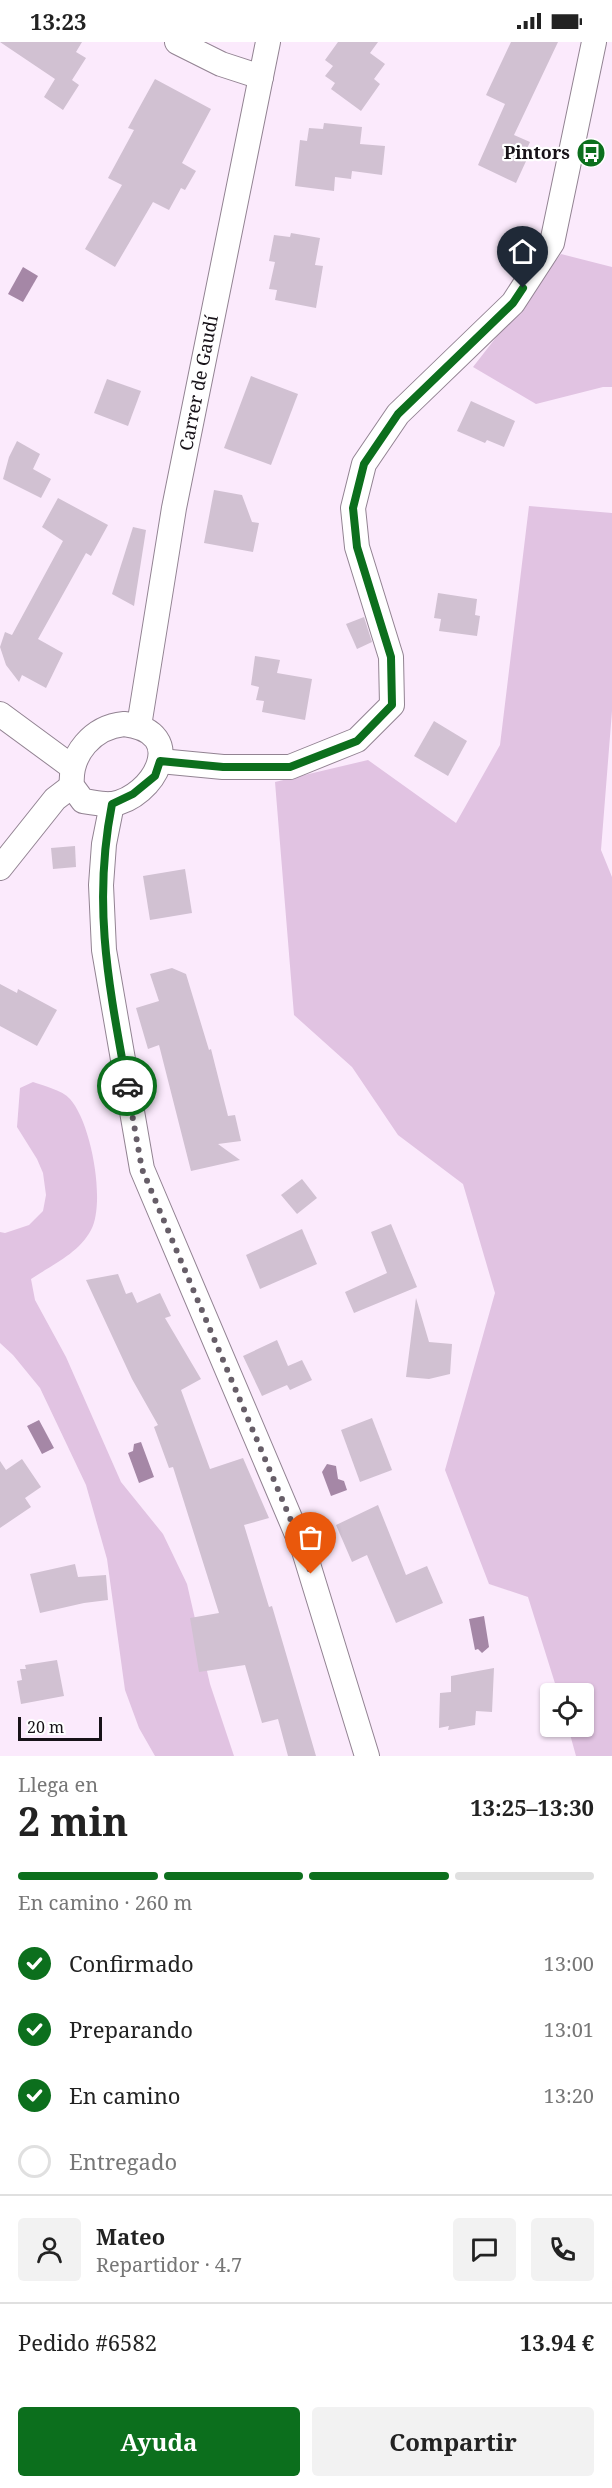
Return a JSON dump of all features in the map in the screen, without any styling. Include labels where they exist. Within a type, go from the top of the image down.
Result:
[{"type":"street","points":[[177,42],[221,64],[261,77]]},
{"type":"street","name":"Carrer de Gaudí","points":[[139,726],[174,508],[268,42]]},
{"type":"street","points":[[160,761],[223,767],[290,767],[357,741],[392,705],[391,657],[357,547],[353,508],[364,464],[398,414],[513,303],[552,243],[594,42]]},
{"type":"street","points":[[0,714],[72,777],[83,801],[112,804],[133,794],[155,776],[160,761],[160,747],[156,736],[148,729],[139,726],[108,725],[84,744],[72,777],[0,868]]},
{"type":"street","points":[[112,804],[104,844],[101,885],[104,950],[142,1169],[304,1551],[367,1756]]},
{"type":"shaded area","points":[[561,254],[612,267],[612,387],[603,387],[536,404],[473,367]]},
{"type":"shaded area","points":[[23,267],[38,276],[23,302],[8,294]]},
{"type":"shaded area","points":[[529,506],[612,513],[612,711],[601,850],[612,877],[612,1756],[576,1756],[571,1737],[594,1737],[594,1683],[555,1683],[528,1597],[489,1584],[445,1470],[495,1293],[463,1184],[398,1135],[352,1067],[294,1015],[275,782],[368,760],[456,823],[500,745]]},
{"type":"shaded area","points":[[33,1082],[62,1093],[78,1110],[90,1143],[97,1201],[95,1217],[86,1238],[64,1258],[31,1279],[35,1300],[66,1357],[121,1482],[163,1534],[187,1584],[210,1684],[234,1756],[155,1756],[139,1728],[125,1690],[107,1559],[86,1485],[40,1388],[0,1343],[0,1232],[5,1233],[29,1225],[43,1211],[46,1195],[43,1173],[17,1127],[20,1088]]},
{"type":"shaded area","points":[[39,1420],[54,1448],[42,1454],[27,1426]]},
{"type":"shaded area","points":[[141,1442],[154,1477],[139,1483],[128,1453],[133,1451],[134,1444]]},
{"type":"shaded area","points":[[327,1464],[336,1466],[338,1479],[344,1481],[347,1490],[331,1496],[322,1472]]},
{"type":"shaded area","points":[[484,1616],[489,1647],[482,1653],[478,1649],[475,1650],[469,1619]]},
{"type":"building","points":[[0,42],[82,42],[76,52],[86,58],[72,80],[79,85],[63,110],[44,97],[55,79]]},
{"type":"building","points":[[338,42],[378,42],[370,53],[385,64],[374,79],[380,84],[361,111],[331,89],[335,83],[325,76],[333,66],[325,60]]},
{"type":"building","points":[[511,42],[558,42],[514,135],[530,142],[523,157],[527,159],[516,183],[478,165],[505,104],[486,95]]},
{"type":"building","points":[[155,79],[211,109],[182,163],[196,171],[185,190],[181,188],[169,210],[153,202],[115,267],[85,249],[122,185],[108,178],[134,130],[128,128]]},
{"type":"building","points":[[324,123],[362,127],[360,144],[385,146],[382,175],[352,171],[351,179],[335,177],[334,191],[295,186],[300,140],[307,141],[309,128],[323,129]]},
{"type":"building","points":[[291,233],[320,238],[315,265],[323,266],[316,308],[275,300],[277,290],[269,289],[275,262],[269,261],[274,235],[290,237]]},
{"type":"building","points":[[251,376],[298,394],[271,465],[224,448]]},
{"type":"building","points":[[107,379],[141,391],[128,426],[94,413]]},
{"type":"building","points":[[471,401],[515,421],[504,447],[487,440],[485,443],[457,431]]},
{"type":"building","points":[[17,441],[40,454],[33,469],[51,479],[41,498],[3,479],[9,457]]},
{"type":"building","points":[[214,490],[242,495],[252,522],[259,523],[253,552],[204,543]]},
{"type":"building","points":[[58,498],[108,525],[91,556],[86,553],[38,639],[63,653],[46,688],[22,675],[19,682],[6,665],[0,647],[5,632],[12,635],[63,541],[42,527]]},
{"type":"building","points":[[133,527],[146,530],[134,606],[112,594]]},
{"type":"building","points":[[438,593],[477,599],[475,615],[480,616],[477,636],[439,631],[441,619],[434,618]]},
{"type":"building","points":[[364,617],[372,642],[357,649],[346,624]]},
{"type":"building","points":[[255,656],[280,660],[277,673],[312,679],[305,720],[262,712],[264,701],[256,700],[259,687],[251,685]]},
{"type":"building","points":[[434,721],[467,741],[448,776],[414,756]]},
{"type":"building","points":[[75,846],[76,867],[53,869],[51,848]]},
{"type":"building","points":[[185,869],[192,913],[150,920],[143,876]]},
{"type":"building","points":[[172,968],[186,974],[209,1050],[211,1049],[228,1116],[235,1115],[241,1141],[218,1144],[240,1160],[191,1171],[159,1045],[148,1049],[136,1008],[159,1001],[150,974]]},
{"type":"building","points":[[0,984],[17,993],[18,989],[57,1010],[37,1046],[0,1026]]},
{"type":"building","points":[[302,1179],[317,1198],[297,1214],[281,1195]]},
{"type":"building","points":[[391,1224],[417,1287],[354,1313],[345,1292],[387,1273],[371,1232]]},
{"type":"building","points":[[302,1229],[317,1264],[260,1289],[246,1255]]},
{"type":"building","points":[[118,1274],[126,1294],[132,1292],[137,1303],[160,1293],[171,1316],[165,1318],[201,1379],[181,1390],[210,1469],[243,1458],[269,1518],[244,1525],[269,1607],[272,1606],[316,1756],[288,1756],[278,1719],[262,1723],[245,1665],[199,1672],[190,1618],[219,1613],[173,1467],[169,1468],[154,1427],[158,1425],[132,1379],[86,1280]]},
{"type":"building","points":[[416,1298],[429,1342],[452,1344],[450,1374],[429,1379],[406,1377]]},
{"type":"building","points":[[277,1340],[288,1366],[302,1360],[312,1380],[290,1390],[287,1385],[262,1396],[243,1356]]},
{"type":"building","points":[[372,1418],[392,1470],[360,1482],[341,1430]]},
{"type":"building","points":[[22,1459],[41,1487],[25,1498],[31,1507],[0,1528],[0,1461],[6,1470]]},
{"type":"building","points":[[378,1505],[406,1575],[427,1566],[443,1603],[396,1623],[367,1555],[352,1562],[336,1525]]},
{"type":"building","points":[[75,1564],[78,1577],[106,1575],[108,1600],[40,1613],[30,1574]]},
{"type":"building","points":[[57,1660],[64,1696],[21,1704],[17,1681],[22,1680],[20,1669],[26,1669],[25,1665]]},
{"type":"building","points":[[494,1668],[492,1712],[476,1711],[475,1725],[448,1730],[449,1726],[439,1728],[440,1693],[451,1692],[451,1676]]},
{"type":"way so far","points":[[127,1086],[142,1169],[304,1551],[311,1574]]},
{"type":"place","name":"Pintors","points":[[591,153]]},
{"type":"route","points":[[127,1086],[104,950],[101,885],[104,844],[112,804],[133,794],[155,776],[160,761],[223,767],[290,767],[357,741],[392,705],[391,657],[357,547],[353,508],[364,464],[398,414],[513,303],[523,288]]}]
